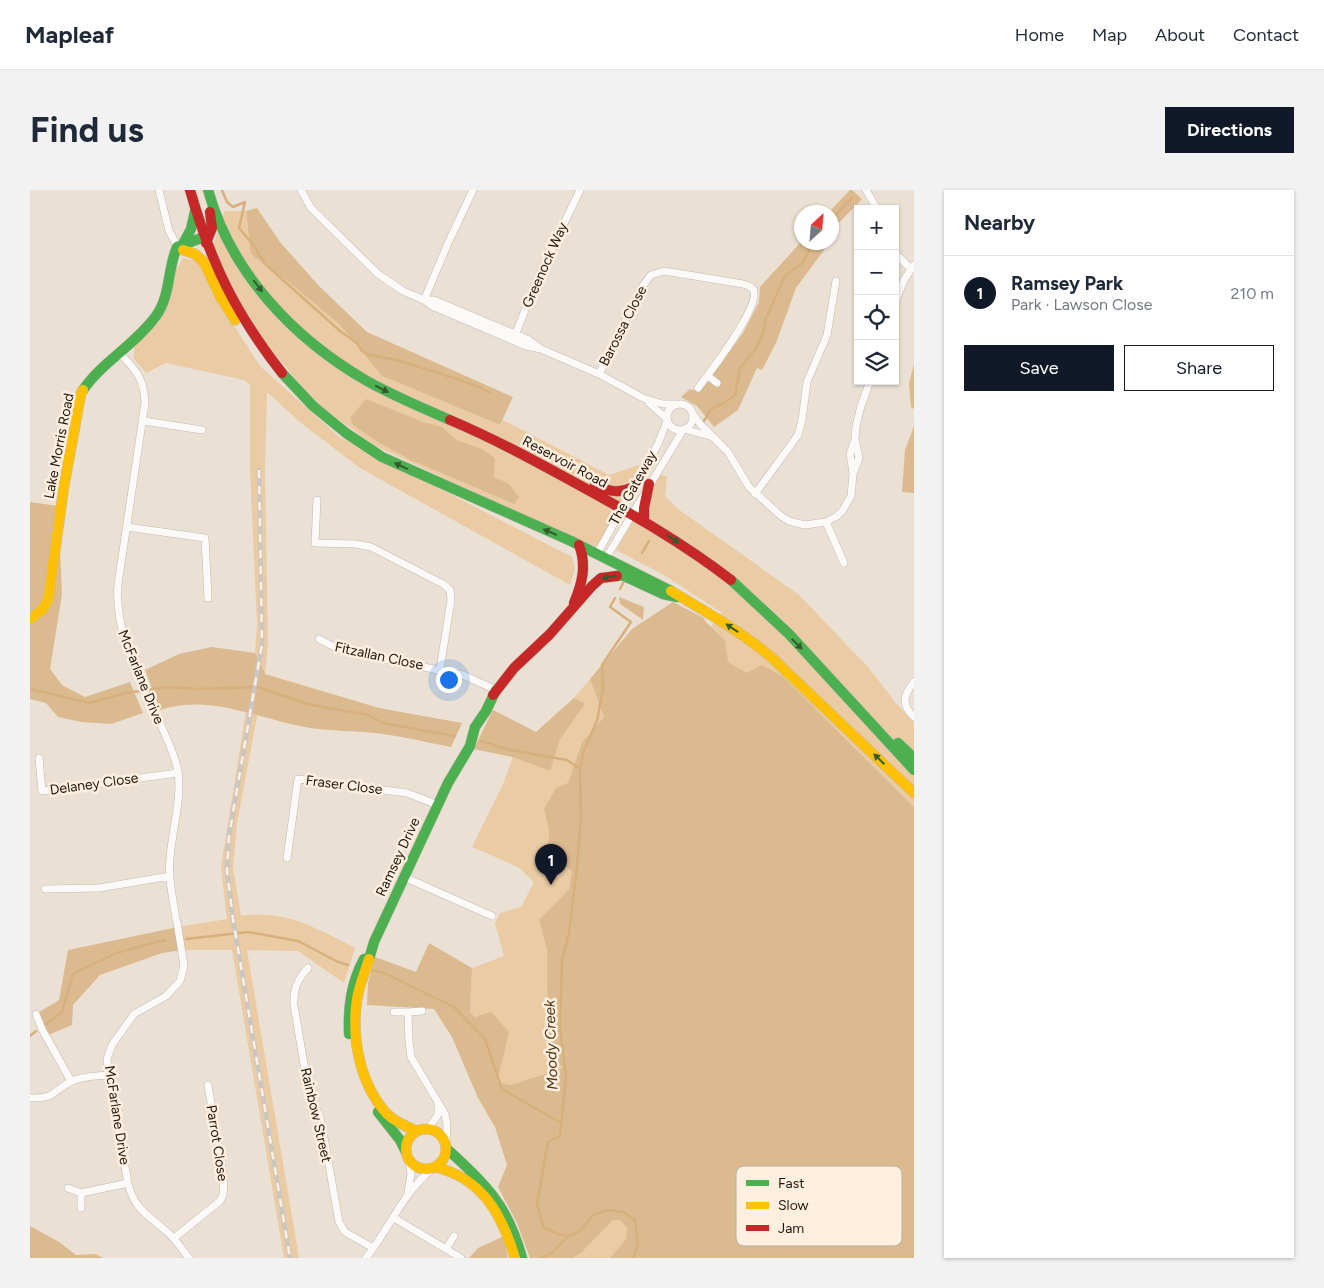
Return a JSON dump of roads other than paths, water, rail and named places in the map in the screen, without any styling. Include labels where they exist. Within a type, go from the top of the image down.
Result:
[{"type":"main road","points":[[190,190],[226,290],[258,344],[298,393]]},
{"type":"main road","points":[[202,190],[214,224],[207,238]]},
{"type":"main road","name":"Reservoir Road","points":[[208,190],[230,246],[262,292],[317,345],[344,366],[387,391],[477,431],[518,452],[644,520],[699,556],[741,589],[806,653],[914,770]]},
{"type":"main road","name":"Lake Morris Road","points":[[30,619],[43,609],[48,600],[64,486],[82,392],[92,377],[138,337],[156,316],[168,290],[173,256],[181,248],[191,229],[196,211]]},
{"type":"main road","points":[[181,248],[207,238],[221,239],[230,246]]},
{"type":"main road","points":[[181,248],[195,254],[204,262],[220,296],[254,349],[270,369],[326,419],[364,447],[382,457],[579,545],[688,600],[752,642],[782,666],[914,793]]},
{"type":"main road","points":[[518,452],[544,458],[611,493],[627,491],[635,486]]},
{"type":"main road","points":[[644,520],[644,508],[650,484]]},
{"type":"main road","name":"Ramsey Drive","points":[[567,615],[576,599],[584,567],[579,545]]},
{"type":"main road","name":"Ramsey Drive","points":[[407,1156],[400,1140],[364,1090],[355,1068],[350,1046],[348,1020],[351,992],[359,967],[374,942],[448,783],[470,746],[475,727],[486,711],[496,690],[514,668],[550,634],[597,581],[607,576],[622,575],[663,594],[688,600]]},
{"type":"main road","points":[[855,706],[914,758]]},
{"type":"main road","name":"Ramsey Drive","points":[[374,942],[361,984],[356,1010],[359,1058],[368,1084],[380,1104],[396,1121],[423,1130]]},
{"type":"main road","points":[[515,1258],[503,1225],[482,1194],[459,1173],[434,1168],[421,1169],[412,1164],[407,1156],[408,1140],[423,1130],[439,1134],[446,1146],[492,1192],[510,1221],[522,1258]]},
{"type":"main road","points":[[434,1168],[444,1160],[446,1146]]},
{"type":"street","points":[[159,190],[169,231],[181,248]]},
{"type":"street","points":[[300,190],[311,208],[378,274],[403,291],[424,300],[434,300],[514,337],[529,340],[541,349],[599,374],[643,398],[663,404],[677,404],[688,407],[701,426],[723,446],[743,479],[755,494],[789,521],[805,525],[826,522],[837,516],[847,503],[852,488],[853,474],[850,454],[855,440],[858,416],[869,385]]},
{"type":"street","points":[[424,300],[473,190]]},
{"type":"street","name":"Greenock Way","points":[[514,337],[543,268],[580,190]]},
{"type":"street","points":[[866,190],[875,205]]},
{"type":"street","points":[[898,295],[904,280],[913,267],[899,256]]},
{"type":"street","name":"Barossa Close","points":[[599,374],[646,280],[657,272],[664,271],[743,284],[753,289],[753,302],[736,335],[698,388]]},
{"type":"street","points":[[755,494],[793,444],[800,428],[807,382],[828,335],[836,281]]},
{"type":"street","name":"McFarlane Drive","points":[[119,353],[133,366],[142,381],[145,396],[144,420],[118,584],[117,609],[124,639],[176,760],[178,788],[170,859],[170,876],[184,966],[180,981],[166,996],[134,1014],[112,1045],[107,1059],[108,1075],[130,1192],[136,1205],[174,1238],[189,1258]]},
{"type":"street","points":[[708,376],[717,383]]},
{"type":"street","points":[[643,398],[667,420],[671,427],[713,437]]},
{"type":"street","points":[[667,420],[670,408],[677,404]]},
{"type":"street","points":[[683,430],[690,425],[692,414]]},
{"type":"street","points":[[144,420],[202,430]]},
{"type":"street","name":"The Gateway","points":[[601,556],[622,508],[658,444],[667,420]]},
{"type":"street","name":"The Gateway","points":[[601,556],[632,514],[683,430]]},
{"type":"street","points":[[317,500],[315,542],[356,544],[370,547],[443,584],[450,590],[440,669]]},
{"type":"street","points":[[826,522],[844,563]]},
{"type":"street","points":[[127,527],[205,538],[208,598]]},
{"type":"street","name":"Fitzallan Close","points":[[319,639],[340,650],[440,669],[473,678],[496,690]]},
{"type":"street","points":[[914,682],[906,694],[905,706],[914,717]]},
{"type":"street","name":"Delaney Close","points":[[39,758],[42,791],[178,772]]},
{"type":"street","name":"Fraser Close","points":[[287,858],[298,779],[407,793],[438,805]]},
{"type":"street","points":[[45,889],[99,888],[170,876]]},
{"type":"street","points":[[404,877],[492,916]]},
{"type":"street","name":"Rainbow Street","points":[[308,968],[297,981],[294,1005],[310,1094],[322,1126],[339,1222],[345,1232],[373,1248]]},
{"type":"street","points":[[394,1012],[422,1011]]},
{"type":"street","points":[[408,1012],[409,1042],[412,1057],[447,1118],[446,1146]]},
{"type":"street","points":[[36,1014],[42,1029],[71,1081]]},
{"type":"street","points":[[30,1098],[52,1096],[71,1081],[108,1075]]},
{"type":"street","name":"Parrot Close","points":[[174,1238],[220,1201],[224,1195],[224,1180],[208,1085]]},
{"type":"street","points":[[423,1130],[435,1122],[438,1115],[438,1103]]},
{"type":"street","points":[[407,1156],[411,1174],[407,1195]]},
{"type":"street","points":[[366,1258],[394,1218],[407,1195],[418,1181],[434,1168]]},
{"type":"street","points":[[68,1188],[81,1193],[128,1183]]},
{"type":"street","points":[[81,1193],[81,1208]]},
{"type":"street","points":[[394,1218],[461,1258]]},
{"type":"street","points":[[446,1249],[454,1236]]},
{"type":"waterway","points":[[222,190],[227,202],[233,207],[245,202]]},
{"type":"waterway","points":[[839,212],[852,198]]},
{"type":"waterway","points":[[245,202],[239,228],[255,247],[264,263],[340,331],[357,343],[362,351],[369,355],[397,360],[460,380],[490,393]]},
{"type":"waterway","points":[[704,421],[711,409],[735,395],[740,368],[755,350],[762,336],[766,318],[785,276],[802,263],[809,250]]},
{"type":"waterway","points":[[642,553],[649,541]]},
{"type":"waterway","points":[[620,589],[624,581]]},
{"type":"waterway","points":[[580,769],[584,750],[597,721],[603,689],[602,665],[631,622],[610,607],[615,598]]},
{"type":"waterway","points":[[30,689],[90,703],[126,693],[167,687],[197,689],[258,687],[307,704],[368,715],[383,723],[455,736]]},
{"type":"waterway","name":"Moody Creek","points":[[481,741],[506,749],[567,760],[580,769],[581,817],[577,867],[569,933],[562,961],[560,1029],[566,1077],[560,1136],[548,1142],[537,1203],[544,1228],[568,1236],[580,1231],[593,1215],[608,1210],[623,1212],[635,1220],[638,1244],[633,1258]]},
{"type":"waterway","points":[[186,939],[248,932],[298,941],[338,962],[348,965]]},
{"type":"waterway","points":[[46,1024],[62,1012],[73,974],[116,953],[165,940]]},
{"type":"waterway","points":[[370,970],[382,972],[454,1007],[485,1039],[502,1089],[561,1123]]},
{"type":"waterway","points":[[30,1036],[36,1031]]},
{"type":"waterway","points":[[541,1258],[553,1252],[568,1236]]},
{"type":"railway","points":[[259,470],[262,644],[229,836],[227,871],[233,919],[290,1258]]},
{"type":"place","name":"Ramsey Park","points":[[551,885]]}]
